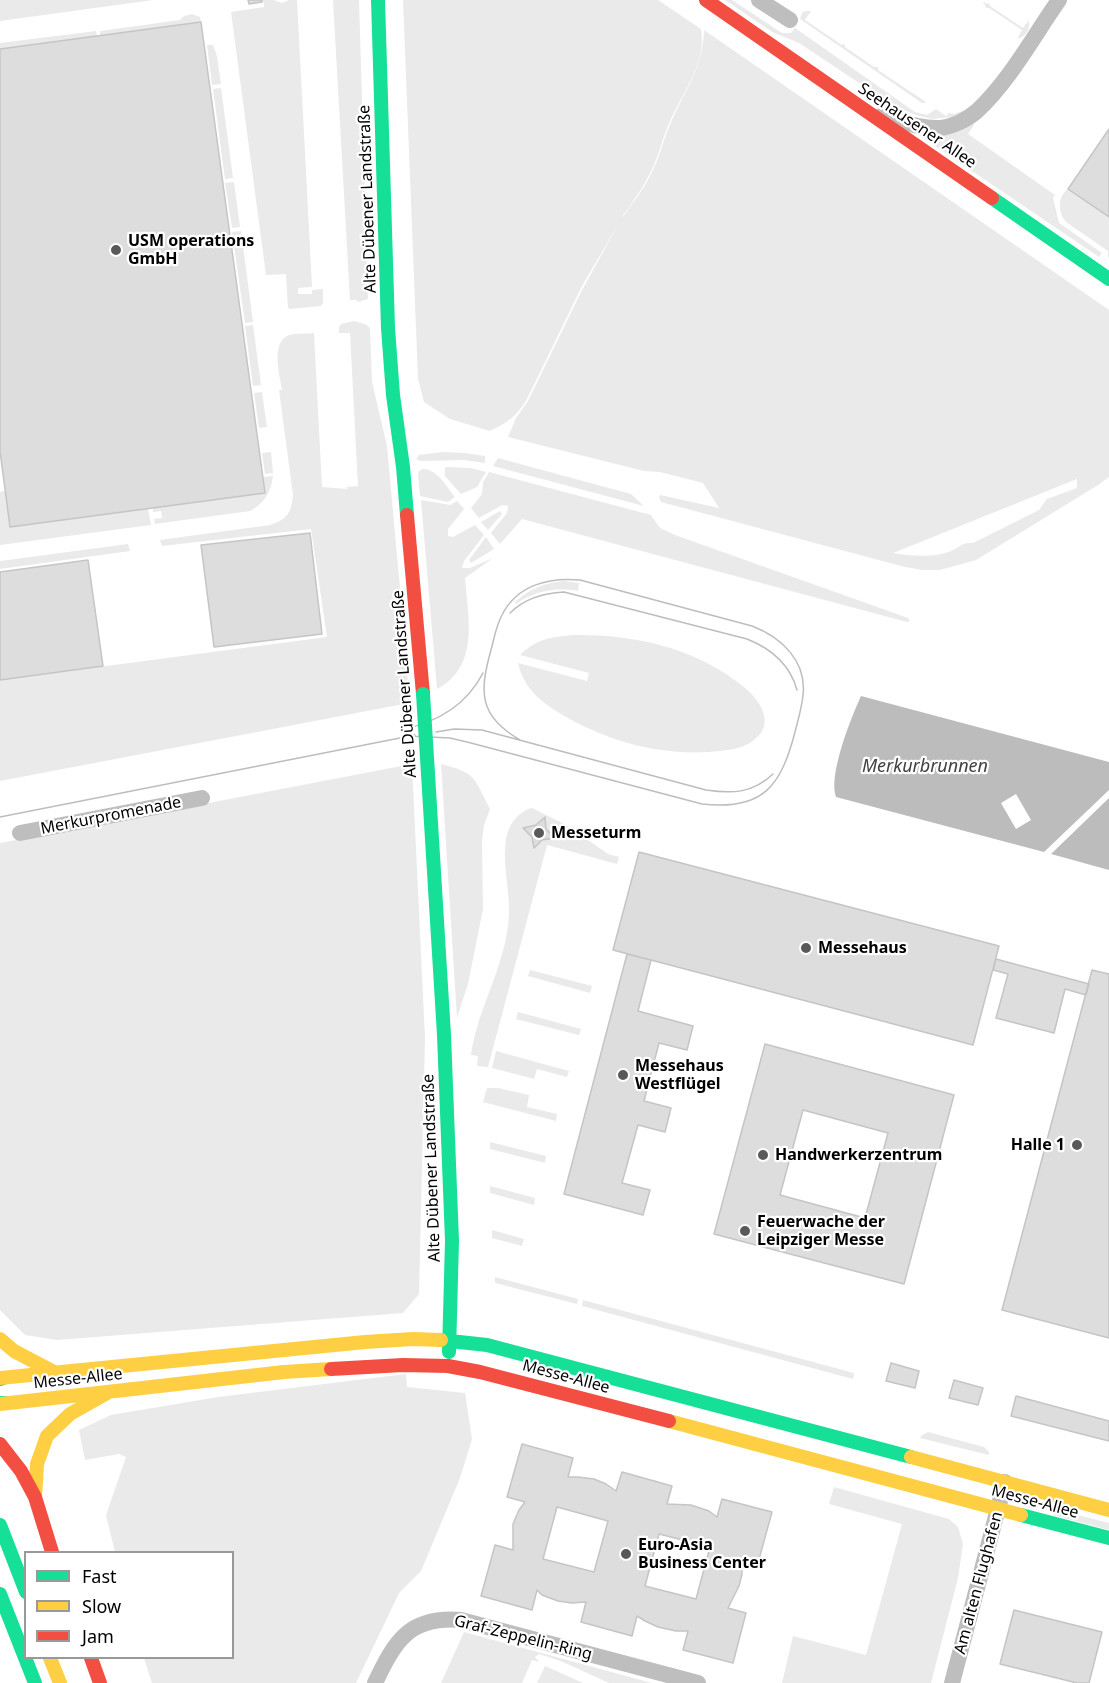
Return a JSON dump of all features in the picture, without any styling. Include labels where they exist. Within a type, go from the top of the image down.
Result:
[{"type":"main road","name":"Alte Dübener Landstraße","points":[[378,0],[388,328],[420,651],[444,1035],[452,1241],[448,1366]]},
{"type":"main road","name":"Seehausener Allee","points":[[706,0],[1109,279]]},
{"type":"main road","name":"Messe-Allee","points":[[1,1378],[350,1342],[412,1338],[450,1339],[496,1347],[1109,1510]]},
{"type":"main road","points":[[0,1339],[14,1351],[54,1371]]},
{"type":"main road","name":"Messe-Allee","points":[[2,1404],[284,1372],[395,1365],[448,1366],[540,1387],[1109,1539]]},
{"type":"main road","points":[[35,1497],[37,1464],[47,1436],[70,1413],[109,1392]]},
{"type":"main road","points":[[0,1444],[21,1471],[35,1497],[52,1551]]},
{"type":"main road","points":[[0,1526],[24,1587]]},
{"type":"main road","points":[[0,1594],[24,1655]]},
{"type":"main road","points":[[26,1659],[35,1683]]},
{"type":"main road","points":[[50,1659],[60,1683]]},
{"type":"main road","points":[[91,1659],[100,1683]]},
{"type":"street","points":[[759,0],[790,20]]},
{"type":"street","points":[[868,113],[924,127],[938,128],[947,127],[975,113],[999,87],[1059,0]]},
{"type":"street","name":"Merkurpromenade","points":[[20,833],[202,798]]},
{"type":"street","name":"Am alten Flughafen","points":[[952,1683],[1005,1482]]},
{"type":"street","name":"Graf-Zeppelin-Ring","points":[[375,1683],[401,1638],[414,1628],[443,1618],[461,1620],[698,1683]]},
{"type":"shaded area","points":[[0,0],[153,0],[0,21]]},
{"type":"shaded area","points":[[262,0],[282,3],[297,0],[312,287],[298,288],[298,294],[312,294],[312,290],[323,289],[321,306],[288,308],[286,274],[266,275],[231,12],[264,7]]},
{"type":"shaded area","points":[[333,0],[359,0],[368,299],[358,302],[350,300]]},
{"type":"shaded area","points":[[403,0],[658,0],[701,29],[701,53],[698,64],[701,55],[704,30],[1109,310],[1109,477],[976,560],[940,570],[905,567],[661,502],[660,495],[719,508],[703,483],[660,472],[644,471],[508,437],[581,292],[619,223],[582,286],[527,399],[511,418],[490,431],[450,419],[424,402],[418,379]],"holes":[[[698,64],[693,77],[669,126],[655,166],[642,190],[622,218],[652,168],[668,126]],[[1077,479],[1077,488],[1047,499],[1039,510],[973,543],[963,544],[951,551],[930,556],[893,553]]]},
{"type":"shaded area","points":[[725,0],[732,0],[782,33],[791,33],[795,28],[915,112],[927,115],[936,109],[946,116],[949,113],[954,114],[964,110],[952,117],[932,119],[898,108],[799,43],[772,32]]},
{"type":"shaded area","points":[[984,2],[989,3],[990,6],[1023,28],[1029,20],[1027,32],[1023,37],[1017,39],[1022,30],[986,8]]},
{"type":"shaded area","points":[[805,11],[811,11],[805,20],[842,45],[845,44],[845,47],[874,67],[878,67],[878,70],[926,102],[922,103],[800,19]]},
{"type":"shaded area","points":[[192,14],[200,17],[201,22],[100,35],[100,31],[180,20]]},
{"type":"shaded area","points":[[96,31],[97,36],[0,49],[0,43]]},
{"type":"shaded area","points":[[207,45],[213,45],[217,56],[221,84],[212,85]]},
{"type":"shaded area","points":[[221,88],[233,178],[225,179],[213,89]]},
{"type":"shaded area","points":[[972,123],[974,125],[968,134],[1055,195],[1053,198],[1059,223],[1102,253],[1099,257],[907,127]]},
{"type":"shaded area","points":[[234,182],[240,227],[232,228],[225,183]]},
{"type":"shaded area","points":[[1068,189],[1109,217],[1109,258],[1108,251],[1063,218],[1060,200]]},
{"type":"shaded area","points":[[241,231],[253,322],[245,323],[232,232]]},
{"type":"shaded area","points":[[354,321],[370,328],[372,382],[387,446],[409,703],[0,781],[0,680],[327,637],[311,529],[162,546],[160,540],[270,525],[287,515],[293,495],[279,390],[282,390],[278,352],[283,339],[289,335],[314,333],[322,487],[347,489],[347,487],[358,486],[350,333],[339,333],[341,324]]},
{"type":"shaded area","points":[[253,325],[261,385],[253,386],[245,326]]},
{"type":"shaded area","points":[[262,392],[267,427],[259,428],[254,393]]},
{"type":"shaded area","points":[[271,452],[273,473],[265,474],[262,453]]},
{"type":"shaded area","points":[[443,452],[485,456],[485,463],[416,459],[419,455]]},
{"type":"shaded area","points":[[498,458],[631,494],[644,506],[493,466]]},
{"type":"shaded area","points":[[445,467],[471,468],[486,472],[477,487],[461,494],[445,476]]},
{"type":"shaded area","points":[[423,469],[437,475],[455,497],[448,502],[420,496],[418,474]]},
{"type":"shaded area","points":[[489,472],[651,515],[660,528],[675,535],[908,618],[910,621],[522,519],[500,544],[491,533],[507,513],[508,506],[502,505],[479,518],[471,508],[482,494],[483,482]]},
{"type":"shaded area","points":[[273,476],[266,497],[250,511],[155,524],[154,519],[162,518],[161,511],[153,512],[153,508],[264,493],[263,477]]},
{"type":"shaded area","points":[[5,491],[11,527],[148,509],[151,525],[0,545],[0,492]]},
{"type":"shaded area","points":[[421,500],[450,505],[457,501],[464,509],[448,529],[448,536],[453,537],[475,525],[484,535],[464,561],[462,568],[470,568],[493,558],[465,578],[469,625],[466,654],[460,668],[451,679],[437,689]]},
{"type":"shaded area","points":[[500,511],[502,514],[488,530],[481,522]]},
{"type":"shaded area","points":[[486,537],[494,549],[471,563],[469,560]]},
{"type":"shaded area","points":[[128,544],[130,551],[0,569],[0,561]]},
{"type":"shaded area","points":[[564,581],[579,583],[578,591],[546,591],[516,604],[515,602],[537,587]]},
{"type":"shaded area","points":[[573,635],[616,637],[658,644],[699,659],[718,669],[747,689],[761,707],[764,724],[759,736],[739,748],[720,751],[690,752],[654,749],[601,734],[559,713],[530,689],[518,663],[587,681],[589,673],[520,655],[532,645],[544,640]]},
{"type":"shaded area","points":[[412,764],[425,1038],[419,1294],[403,1313],[57,1340],[25,1335],[0,1310],[0,843]]},
{"type":"shaded area","points":[[441,764],[462,770],[473,778],[490,809],[484,825],[482,841],[483,909],[468,984],[457,1018]]},
{"type":"shaded area","points":[[532,808],[568,826],[608,854],[619,857],[617,864],[547,845],[488,1067],[477,1066],[478,1056],[471,1055],[475,1037],[498,968],[507,932],[509,902],[505,847],[507,835],[512,823],[520,814]]},
{"type":"shaded area","points":[[530,970],[592,986],[590,993],[528,976]]},
{"type":"shaded area","points":[[518,1012],[581,1029],[579,1035],[516,1019]]},
{"type":"shaded area","points":[[496,1051],[569,1071],[567,1077],[537,1069],[534,1079],[492,1068]]},
{"type":"shaded area","points":[[487,1088],[498,1088],[529,1095],[527,1107],[557,1114],[556,1121],[483,1102]]},
{"type":"shaded area","points":[[490,1142],[546,1156],[545,1163],[490,1149]]},
{"type":"shaded area","points":[[490,1186],[535,1198],[534,1205],[490,1193]]},
{"type":"shaded area","points":[[492,1230],[524,1239],[522,1246],[492,1238]]},
{"type":"shaded area","points":[[495,1277],[578,1299],[577,1304],[495,1283]]},
{"type":"shaded area","points":[[583,1300],[854,1373],[853,1379],[582,1306]]},
{"type":"shaded area","points":[[406,1374],[407,1387],[465,1393],[472,1439],[460,1478],[421,1571],[399,1593],[356,1683],[152,1683],[144,1659],[234,1659],[234,1551],[115,1551],[106,1515],[126,1457],[119,1454],[85,1460],[79,1430],[111,1415],[218,1397]]},
{"type":"shaded area","points":[[928,1432],[984,1447],[989,1455],[920,1438]]},
{"type":"shaded area","points":[[834,1487],[949,1519],[958,1527],[963,1544],[958,1578],[931,1683],[782,1683],[793,1636],[866,1655],[902,1524],[829,1504]]},
{"type":"shaded area","points":[[1054,1509],[1109,1523],[1109,1530],[1053,1515]]},
{"type":"shaded area","points":[[464,1632],[652,1683],[609,1683],[539,1654],[535,1657],[539,1662],[532,1660],[522,1683],[441,1683]]},
{"type":"shaded area","points":[[545,1666],[583,1683],[537,1683]]},
{"type":"water","name":"Merkurbrunnen","points":[[861,696],[1109,762],[1109,790],[1044,852],[836,797],[834,787],[838,761]],"holes":[[[1016,794],[1031,820],[1016,829],[1001,803]]]},
{"type":"water","points":[[1109,798],[1109,870],[1051,854]]},
{"type":"building","points":[[248,0],[262,0],[262,2],[249,4]]},
{"type":"building","name":"USM operations GmbH","points":[[201,22],[265,493],[10,527],[0,451],[0,49]]},
{"type":"building","points":[[1109,129],[1109,217],[1068,189]]},
{"type":"building","points":[[310,533],[322,634],[214,647],[201,545]]},
{"type":"building","points":[[88,560],[103,666],[0,680],[0,572]]},
{"type":"building","name":"Messeturm","points":[[545,817],[546,829],[555,838],[542,840],[534,848],[532,837],[523,828],[536,825]]},
{"type":"building","name":"Messehaus","points":[[639,852],[999,946],[973,1045],[613,950]]},
{"type":"building","name":"Messehaus Westflügel","points":[[627,954],[651,960],[638,1011],[693,1026],[687,1050],[659,1043],[644,1101],[671,1108],[665,1132],[638,1125],[622,1183],[650,1190],[643,1215],[564,1194]]},
{"type":"building","points":[[996,959],[1089,984],[1086,995],[1065,989],[1054,1033],[996,1018],[1008,974],[993,970]]},
{"type":"building","name":"Halle 1","points":[[1092,970],[1109,974],[1109,1338],[1002,1310]]},
{"type":"building","name":"Handwerkerzentrum","points":[[765,1044],[954,1095],[904,1284],[714,1234]],"holes":[[[803,1110],[888,1133],[865,1218],[780,1195]]]},
{"type":"building","points":[[891,1363],[919,1371],[915,1388],[886,1381]]},
{"type":"building","points":[[954,1380],[983,1388],[978,1405],[949,1398]]},
{"type":"building","points":[[1016,1396],[1109,1421],[1109,1441],[1011,1416]]},
{"type":"building","name":"Euro-Asia Business Center","points":[[522,1444],[573,1458],[568,1477],[594,1479],[616,1491],[622,1472],[672,1486],[667,1504],[691,1505],[709,1511],[717,1517],[722,1499],[772,1512],[758,1563],[741,1558],[742,1574],[739,1586],[728,1608],[746,1613],[733,1663],[683,1650],[688,1631],[658,1627],[637,1616],[632,1636],[581,1622],[586,1602],[558,1601],[542,1595],[537,1590],[532,1610],[481,1596],[495,1545],[513,1550],[513,1524],[525,1502],[507,1497]],"holes":[[[557,1507],[608,1521],[594,1572],[543,1559]],[[659,1534],[710,1547],[696,1599],[645,1586]]]},
{"type":"building","points":[[1014,1610],[1102,1632],[1089,1683],[1077,1683],[1000,1664]]},
{"type":"tram line","points":[[409,736],[450,738],[702,804],[740,803],[755,799],[766,791],[776,780],[783,767],[802,704],[801,671],[790,652],[782,644],[752,626],[580,580],[546,582],[525,590],[508,605],[497,628],[487,665],[484,691],[490,712],[496,722],[520,740]]},
{"type":"tram line","points":[[510,613],[535,597],[564,592],[747,639],[779,658],[790,672],[797,690]]},
{"type":"tram line","points":[[400,730],[426,723],[449,711],[468,695],[483,673]]},
{"type":"tram line","points":[[436,732],[454,729],[482,730],[706,790],[742,791],[758,785],[773,774]]},
{"type":"tram line","points":[[0,817],[415,735]]},
{"type":"traffic: fast","points":[[378,0],[388,328],[407,515]]},
{"type":"traffic: fast","points":[[992,198],[1109,279]]},
{"type":"traffic: fast","points":[[423,694],[428,774]]},
{"type":"traffic: fast","points":[[428,774],[444,1035],[452,1241],[449,1352]]},
{"type":"traffic: fast","points":[[441,1340],[487,1345],[911,1457]]},
{"type":"traffic: fast","points":[[0,1403],[7,1403]]},
{"type":"traffic: fast","points":[[1021,1515],[1109,1538]]},
{"type":"traffic: fast","points":[[0,1525],[24,1587]]},
{"type":"traffic: fast","points":[[0,1594],[24,1655]]},
{"type":"traffic: fast","points":[[26,1659],[35,1683]]},
{"type":"traffic: slow","points":[[0,1339],[14,1351],[54,1372]]},
{"type":"traffic: slow","points":[[0,1378],[365,1342],[441,1340]]},
{"type":"traffic: slow","points":[[0,1404],[284,1372],[331,1369]]},
{"type":"traffic: slow","points":[[35,1497],[37,1464],[47,1436],[70,1414],[109,1392]]},
{"type":"traffic: slow","points":[[669,1421],[1021,1515]]},
{"type":"traffic: slow","points":[[911,1457],[1109,1510]]},
{"type":"traffic: slow","points":[[50,1659],[60,1683]]},
{"type":"traffic: jam","points":[[706,0],[992,198]]},
{"type":"traffic: jam","points":[[407,515],[423,694]]},
{"type":"traffic: jam","points":[[331,1369],[403,1365],[448,1366],[480,1372],[669,1421]]},
{"type":"traffic: jam","points":[[0,1444],[21,1471],[35,1497],[52,1551]]},
{"type":"traffic: jam","points":[[91,1659],[100,1683]]},
{"type":"place","name":"USM operations GmbH","points":[[116,250]]},
{"type":"place","name":"Messeturm","points":[[539,833]]},
{"type":"place","name":"Messehaus","points":[[806,948]]},
{"type":"place","name":"Messehaus Westflügel","points":[[623,1075]]},
{"type":"place","name":"Halle 1","points":[[1077,1145]]},
{"type":"place","name":"Handwerkerzentrum","points":[[763,1155]]},
{"type":"place","name":"Feuerwache der Leipziger Messe","points":[[745,1231]]},
{"type":"place","name":"Euro-Asia Business Center","points":[[626,1554]]}]
